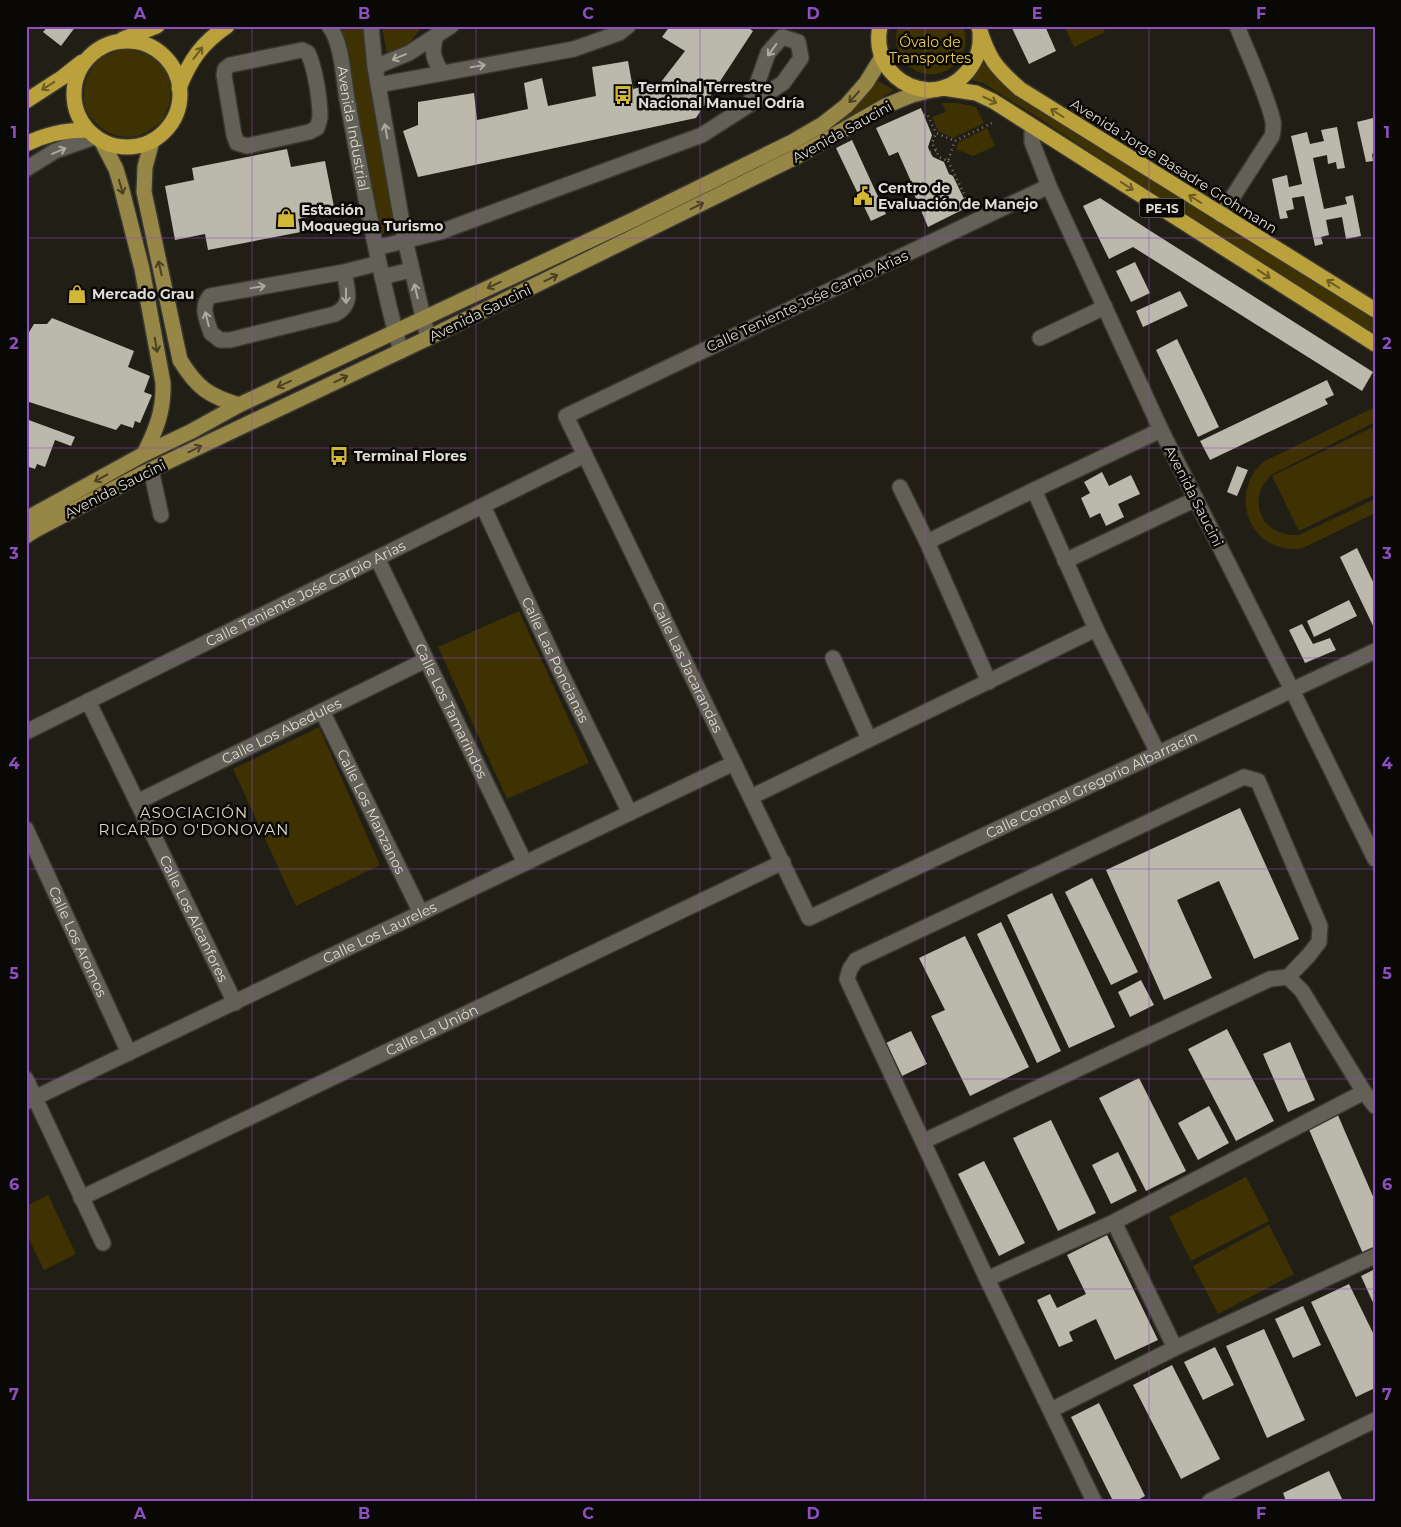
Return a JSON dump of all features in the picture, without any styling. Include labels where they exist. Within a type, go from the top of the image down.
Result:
[{"type":"highway","points":[[26,101],[63,77],[96,50],[156,26]]},
{"type":"highway","points":[[180,88],[187,68],[197,53],[227,26]]},
{"type":"highway","points":[[870,26],[874,32],[880,52]]},
{"type":"highway","points":[[880,26],[878,35],[880,52]]},
{"type":"highway","name":"PE-1S","points":[[938,89],[953,84],[970,70],[975,60],[980,39],[979,27]]},
{"type":"highway","name":"Avenida Jorge Basadre Grohmann","points":[[979,27],[991,58],[1001,72],[1020,89],[1375,310]]},
{"type":"highway","points":[[96,50],[83,64],[75,80],[75,106],[81,122],[95,136],[112,146],[122,148],[138,146],[152,141],[166,130],[176,114],[179,106],[180,88],[178,79],[170,64],[158,51],[150,46],[134,41],[115,42]]},
{"type":"highway","name":"PE-1S","points":[[880,52],[890,71],[911,87],[976,93],[993,101],[1375,344]]},
{"type":"highway","points":[[26,144],[37,138],[61,132],[95,136]]},
{"type":"main road","name":"Avenida Saucini","points":[[26,519],[144,454],[192,431],[239,405],[604,234],[792,142],[823,124],[846,106],[874,71],[880,52]]},
{"type":"main road","name":"Avenida Saucini","points":[[26,536],[151,470],[428,338],[796,157],[885,106],[912,95],[938,89]]},
{"type":"main road","points":[[95,136],[116,169],[121,186],[142,269],[163,383],[163,401],[158,422],[144,454],[151,470]]},
{"type":"main road","points":[[152,141],[145,168],[144,192],[180,360],[191,378],[206,390],[220,399],[239,405]]},
{"type":"main road","points":[[635,219],[642,234]]},
{"type":"main road","points":[[604,234],[610,249]]},
{"type":"street","name":"Avenida Industrial","points":[[329,26],[335,33],[339,46],[344,82],[379,263],[394,331],[401,350]]},
{"type":"street","points":[[371,26],[375,67],[405,240],[428,338]]},
{"type":"street","points":[[375,67],[408,53],[451,26]]},
{"type":"street","points":[[378,85],[574,49],[619,33],[628,26]]},
{"type":"street","points":[[1221,215],[1274,130],[1273,122],[1237,26]]},
{"type":"street","points":[[436,36],[432,47],[434,61],[442,73]]},
{"type":"street","points":[[302,50],[308,53],[312,60],[317,89],[320,118],[316,128],[309,132],[247,146],[237,143],[224,75],[225,70],[230,65],[302,50]]},
{"type":"street","points":[[317,89],[344,82]]},
{"type":"street","points":[[379,263],[405,240],[440,232],[702,135],[750,104]]},
{"type":"street","name":"Avenida Saucini","points":[[1032,126],[1032,142],[1049,186],[1161,430],[1375,859]]},
{"type":"street","points":[[26,169],[55,151],[95,136]]},
{"type":"street","name":"Calle Teniente Jośe Carpio Arias","points":[[566,416],[1049,186]]},
{"type":"street","points":[[344,272],[348,298],[344,309],[336,314],[230,340],[220,340],[211,334],[205,308],[205,301],[210,296],[344,272],[379,263],[412,270]]},
{"type":"street","points":[[1040,338],[1105,307]]},
{"type":"street","name":"Calle Las Jacarandas","points":[[566,416],[809,918]]},
{"type":"street","points":[[926,542],[1161,430]]},
{"type":"street","name":"Calle Teniente Jośe Carpio Arias","points":[[26,732],[585,455]]},
{"type":"street","points":[[151,470],[161,515]]},
{"type":"street","points":[[900,487],[989,682]]},
{"type":"street","points":[[1034,490],[1096,629],[1158,753]]},
{"type":"street","points":[[1065,561],[1196,498]]},
{"type":"street","name":"Calle Las Poncianas","points":[[483,506],[558,668],[630,813]]},
{"type":"street","name":"Calle Los Tamarindos","points":[[377,558],[525,863]]},
{"type":"street","points":[[751,797],[1096,629]]},
{"type":"street","name":"Calle Coronel Gregorio Albarracín","points":[[809,918],[1375,651]]},
{"type":"street","points":[[833,658],[868,739]]},
{"type":"street","name":"Calle Los Abedules","points":[[137,802],[426,660]]},
{"type":"street","name":"Calle Los Alcanfores","points":[[88,701],[235,1003]]},
{"type":"street","name":"Calle Los Manzanos","points":[[322,711],[420,913]]},
{"type":"street","name":"Calle Los Laureles","points":[[31,1100],[734,763]]},
{"type":"street","points":[[924,1141],[1270,979],[1288,977],[1309,955],[1318,942],[1320,926],[1258,781],[1244,777],[856,960],[850,969],[847,979],[987,1279],[1094,1501]]},
{"type":"street","name":"Calle Los Aromos","points":[[26,829],[129,1053]]},
{"type":"street","name":"Calle La Unión","points":[[82,1198],[783,862]]},
{"type":"street","points":[[1288,977],[1302,991],[1364,1092],[1375,1106]]},
{"type":"street","points":[[26,1079],[31,1100],[82,1198],[102,1244]]},
{"type":"street","points":[[987,1279],[1114,1222],[1364,1092]]},
{"type":"street","points":[[1114,1222],[1175,1348]]},
{"type":"street","points":[[1051,1410],[1175,1348],[1375,1256]]},
{"type":"street","points":[[1210,1501],[1375,1420]]},
{"type":"path","points":[[924,115],[927,114],[936,134],[932,143],[939,157],[948,161],[970,206]]},
{"type":"path","points":[[936,134],[955,140],[992,123]]},
{"type":"path","points":[[948,161],[955,140]]},
{"type":"path","points":[[930,152],[936,150]]},
{"type":"green space","points":[[334,26],[363,26],[394,224],[381,235],[338,31]]},
{"type":"green space","points":[[383,26],[423,26],[407,46],[387,53]]},
{"type":"green space","name":"Óvalo de Transportes","points":[[898,26],[963,26],[965,45],[963,53],[952,67],[940,73],[928,74],[917,71],[907,64],[899,54],[896,41]]},
{"type":"green space","points":[[1064,26],[1102,26],[1105,32],[1074,47]]},
{"type":"green space","points":[[127,49],[147,55],[160,64],[165,70],[170,86],[169,103],[163,119],[156,126],[133,137],[114,135],[105,130],[90,117],[83,101],[85,84],[97,62],[103,57]]},
{"type":"green space","points":[[984,62],[1016,94],[1375,320],[1375,335],[1233,247],[1039,118],[983,83],[972,80]]},
{"type":"green space","points":[[878,81],[894,90],[827,132],[854,108]]},
{"type":"green space","points":[[942,103],[958,103],[976,107],[984,123],[953,138],[938,131],[932,117],[946,112]]},
{"type":"green space","points":[[987,128],[995,146],[973,156],[956,149],[959,142]]},
{"type":"green space","points":[[1375,407],[1375,422],[1271,475],[1263,485],[1259,496],[1259,506],[1261,516],[1275,530],[1286,534],[1299,535],[1375,499],[1375,513],[1303,548],[1285,548],[1270,543],[1258,534],[1250,521],[1246,507],[1246,491],[1252,476],[1263,462]]},
{"type":"green space","points":[[1375,426],[1375,494],[1299,531],[1272,476]]},
{"type":"green space","points":[[519,611],[589,763],[507,799],[438,647]]},
{"type":"green space","points":[[319,727],[380,865],[296,906],[233,769]]},
{"type":"green space","points":[[1246,1177],[1269,1221],[1191,1261],[1169,1217]]},
{"type":"green space","points":[[48,1195],[76,1254],[44,1270],[26,1233],[26,1206]]},
{"type":"green space","points":[[1269,1225],[1294,1274],[1218,1314],[1193,1266]]},
{"type":"building","points":[[48,26],[76,26],[61,46],[43,32]]},
{"type":"building","points":[[670,26],[746,26],[753,31],[696,118],[418,177],[403,131],[418,125],[418,102],[474,93],[477,120],[528,109],[524,83],[542,78],[548,106],[596,96],[592,67],[628,61],[633,89],[661,82],[685,51],[662,37]]},
{"type":"building","points":[[1011,26],[1045,26],[1056,51],[1029,64]]},
{"type":"building","points":[[921,108],[932,135],[928,147],[930,152],[933,157],[944,162],[968,207],[928,227],[898,152],[889,156],[876,128]]},
{"type":"building","points":[[1373,118],[1375,153],[1372,154],[1373,161],[1366,162],[1357,122]]},
{"type":"building","points":[[1337,127],[1345,168],[1337,169],[1336,162],[1328,164],[1327,155],[1313,158],[1324,209],[1347,204],[1345,197],[1353,195],[1361,236],[1346,239],[1342,217],[1326,220],[1329,235],[1321,237],[1323,244],[1315,246],[1304,196],[1292,198],[1294,209],[1286,211],[1288,218],[1280,219],[1272,179],[1287,175],[1289,187],[1302,184],[1291,136],[1307,132],[1310,144],[1324,141],[1321,130]]},
{"type":"building","points":[[852,140],[886,214],[871,221],[836,148]]},
{"type":"building","points":[[287,149],[291,167],[325,161],[335,212],[298,219],[301,232],[208,250],[205,234],[175,240],[165,186],[194,180],[192,168]]},
{"type":"building","points":[[1100,198],[1373,372],[1362,391],[1133,247],[1109,259],[1083,206]]},
{"type":"building","points":[[1135,262],[1150,293],[1131,302],[1116,271]]},
{"type":"building","points":[[1180,291],[1188,306],[1143,327],[1136,311]]},
{"type":"building","points":[[52,318],[134,351],[128,367],[150,376],[144,392],[152,395],[140,423],[135,421],[133,428],[121,424],[116,430],[26,401],[26,337],[34,324],[47,324]]},
{"type":"building","points":[[1177,339],[1219,427],[1198,437],[1156,350]]},
{"type":"building","points":[[1327,380],[1334,395],[1325,399],[1328,404],[1210,460],[1200,441]]},
{"type":"building","points":[[26,419],[75,437],[71,446],[55,440],[45,467],[37,464],[35,469],[26,466]]},
{"type":"building","points":[[1237,466],[1248,470],[1237,496],[1227,492]]},
{"type":"building","points":[[1102,472],[1109,486],[1131,475],[1140,494],[1118,504],[1124,517],[1106,526],[1100,513],[1090,518],[1081,498],[1090,493],[1084,482]]},
{"type":"building","points":[[1357,548],[1375,586],[1375,630],[1340,557]]},
{"type":"building","points":[[1349,600],[1357,616],[1314,637],[1307,621]]},
{"type":"building","points":[[1302,624],[1313,644],[1330,638],[1336,650],[1305,663],[1289,630]]},
{"type":"building","points":[[1240,808],[1299,939],[1254,959],[1219,881],[1177,900],[1212,978],[1164,1000],[1106,870]]},
{"type":"building","points":[[1092,878],[1138,972],[1111,985],[1065,892]]},
{"type":"building","points":[[1052,893],[1115,1027],[1069,1048],[1007,915]]},
{"type":"building","points":[[1001,922],[1061,1051],[1037,1063],[977,934]]},
{"type":"building","points":[[965,936],[1029,1067],[970,1096],[931,1016],[945,1010],[919,958]]},
{"type":"building","points":[[1141,980],[1154,1005],[1130,1017],[1118,992]]},
{"type":"building","points":[[1227,1029],[1274,1121],[1236,1141],[1188,1049]]},
{"type":"building","points":[[911,1031],[927,1064],[902,1076],[886,1043]]},
{"type":"building","points":[[1290,1042],[1315,1100],[1288,1112],[1263,1054]]},
{"type":"building","points":[[1139,1078],[1186,1171],[1146,1191],[1099,1098]]},
{"type":"building","points":[[1209,1106],[1229,1143],[1198,1160],[1178,1123]]},
{"type":"building","points":[[1337,1113],[1375,1201],[1375,1251],[1364,1256],[1307,1125]]},
{"type":"building","points":[[1051,1120],[1096,1213],[1058,1231],[1013,1138]]},
{"type":"building","points":[[1118,1152],[1137,1191],[1111,1204],[1092,1165]]},
{"type":"building","points":[[984,1161],[1025,1243],[999,1256],[958,1174]]},
{"type":"building","points":[[1107,1235],[1158,1340],[1115,1360],[1096,1319],[1069,1332],[1073,1341],[1059,1347],[1037,1300],[1050,1294],[1057,1308],[1086,1294],[1067,1255]]},
{"type":"building","points":[[1375,1269],[1375,1307],[1361,1276]]},
{"type":"building","points":[[1349,1284],[1375,1337],[1375,1388],[1356,1397],[1311,1302]]},
{"type":"building","points":[[1303,1306],[1321,1345],[1293,1358],[1275,1319]]},
{"type":"building","points":[[1264,1329],[1305,1420],[1267,1438],[1226,1346]]},
{"type":"building","points":[[1215,1347],[1234,1385],[1203,1400],[1184,1362]]},
{"type":"building","points":[[1172,1365],[1220,1459],[1181,1479],[1133,1385]]},
{"type":"building","points":[[1099,1403],[1145,1496],[1136,1501],[1113,1501],[1071,1417]]},
{"type":"building","points":[[1329,1471],[1343,1501],[1286,1501],[1283,1493]]},
{"type":"place","name":"Terminal Terrestre Nacional Manuel Odría","points":[[623,95]]},
{"type":"place","name":"Centro de Evaluación de Manejo","points":[[863,196]]},
{"type":"place","name":"Estación Moquegua Turismo","points":[[286,218]]},
{"type":"place","name":"Mercado Grau","points":[[77,294]]},
{"type":"place","name":"Terminal Flores","points":[[339,456]]},
{"type":"district","name":"ASOCIACIÓN RICARDO O'DONOVAN","points":[[194,820]]}]
